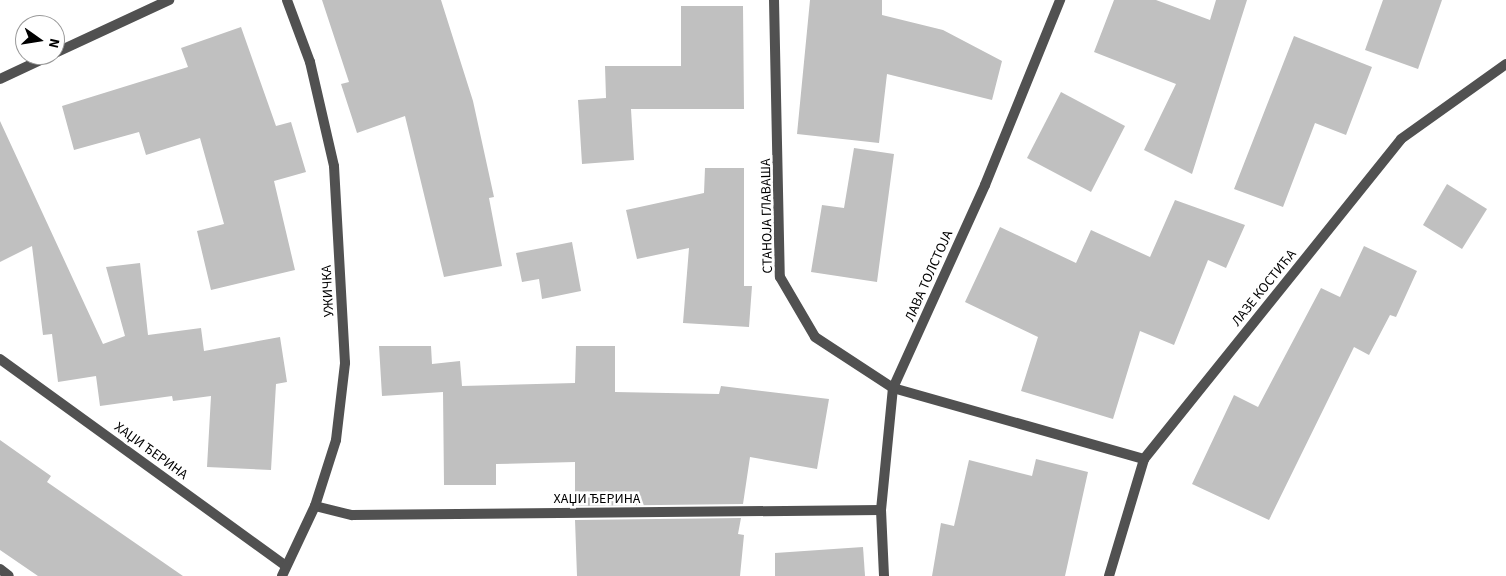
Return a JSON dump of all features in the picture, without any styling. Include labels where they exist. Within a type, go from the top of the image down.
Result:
[{"type":"street","points":[[65,48],[169,0]]},
{"type":"street","name":"УЖИЧКА","points":[[282,576],[315,506],[336,440],[345,363],[342,274],[334,166],[310,62],[287,0]]},
{"type":"street","name":"СТАНОЈА ГЛАВАША","points":[[774,0],[780,277],[814,337],[893,388],[1144,459]]},
{"type":"street","name":"ЛАВА ТОЛСТОЈА","points":[[884,576],[881,510],[893,388],[985,185],[1060,0]]},
{"type":"street","name":"ЛАЗЕ КОСТИЋА","points":[[1109,576],[1144,459],[1402,139],[1506,64]]},
{"type":"street","points":[[0,79],[30,65]]},
{"type":"street","name":"ХАЏИ ЂЕРИНА","points":[[0,359],[286,566]]},
{"type":"street","name":"ХАЏИ ЂЕРИНА","points":[[315,506],[352,514],[881,510]]},
{"type":"street","points":[[0,569],[9,576]]},
{"type":"building","points":[[322,0],[441,0],[473,101],[494,197],[489,198],[502,266],[444,277],[405,116],[357,133],[341,84],[349,82]]},
{"type":"building","points":[[810,0],[882,0],[882,15],[943,30],[1002,61],[992,100],[887,74],[879,143],[797,134]]},
{"type":"building","points":[[1114,0],[1156,0],[1210,20],[1216,0],[1247,0],[1192,174],[1144,150],[1176,84],[1094,52]]},
{"type":"building","points":[[1383,0],[1442,0],[1418,69],[1365,50]]},
{"type":"building","points":[[681,6],[743,6],[744,109],[631,109],[634,160],[582,164],[578,100],[606,98],[605,66],[681,66]]},
{"type":"building","points":[[241,27],[276,126],[291,122],[306,172],[274,181],[295,270],[211,290],[197,231],[224,224],[200,138],[146,155],[139,132],[74,150],[62,106],[188,67],[181,48]]},
{"type":"building","points":[[1294,36],[1372,67],[1346,135],[1315,123],[1283,207],[1234,189]]},
{"type":"building","points":[[1061,92],[1125,126],[1091,192],[1027,158]]},
{"type":"building","points":[[0,121],[103,344],[125,336],[106,267],[140,263],[148,335],[201,328],[204,351],[280,337],[287,382],[276,384],[271,470],[207,467],[211,396],[173,401],[172,396],[100,406],[96,376],[58,382],[52,334],[43,335],[32,246],[0,262]]},
{"type":"building","points":[[854,148],[894,154],[877,282],[811,272],[822,205],[844,208]]},
{"type":"building","points":[[705,168],[744,168],[744,286],[752,286],[749,327],[683,323],[689,248],[637,259],[626,210],[704,193]]},
{"type":"building","points":[[1447,184],[1487,209],[1462,249],[1423,225]]},
{"type":"building","points":[[1175,200],[1245,225],[1226,268],[1208,260],[1174,345],[1140,331],[1113,419],[1021,391],[1038,337],[965,302],[1000,227],[1076,263],[1091,230],[1150,257]]},
{"type":"building","points":[[572,242],[581,291],[542,299],[539,279],[522,282],[516,253]]},
{"type":"building","points":[[1364,246],[1417,271],[1396,317],[1390,315],[1369,355],[1354,347],[1269,520],[1192,484],[1234,395],[1258,407],[1321,288],[1340,297]]},
{"type":"building","points":[[379,346],[431,346],[432,364],[460,361],[462,386],[575,383],[576,346],[615,346],[615,392],[719,394],[721,386],[829,399],[817,469],[750,457],[743,504],[575,506],[575,462],[496,464],[496,485],[444,485],[443,392],[382,396]]},
{"type":"building","points":[[0,440],[51,476],[47,482],[183,576],[38,576],[0,550]]},
{"type":"building","points":[[1036,459],[1088,472],[1065,576],[932,576],[941,523],[954,526],[969,460],[1032,476]]},
{"type":"building","points":[[741,518],[738,534],[744,535],[740,576],[577,576],[575,520]]},
{"type":"building","points":[[863,547],[865,576],[775,576],[775,553]]}]
